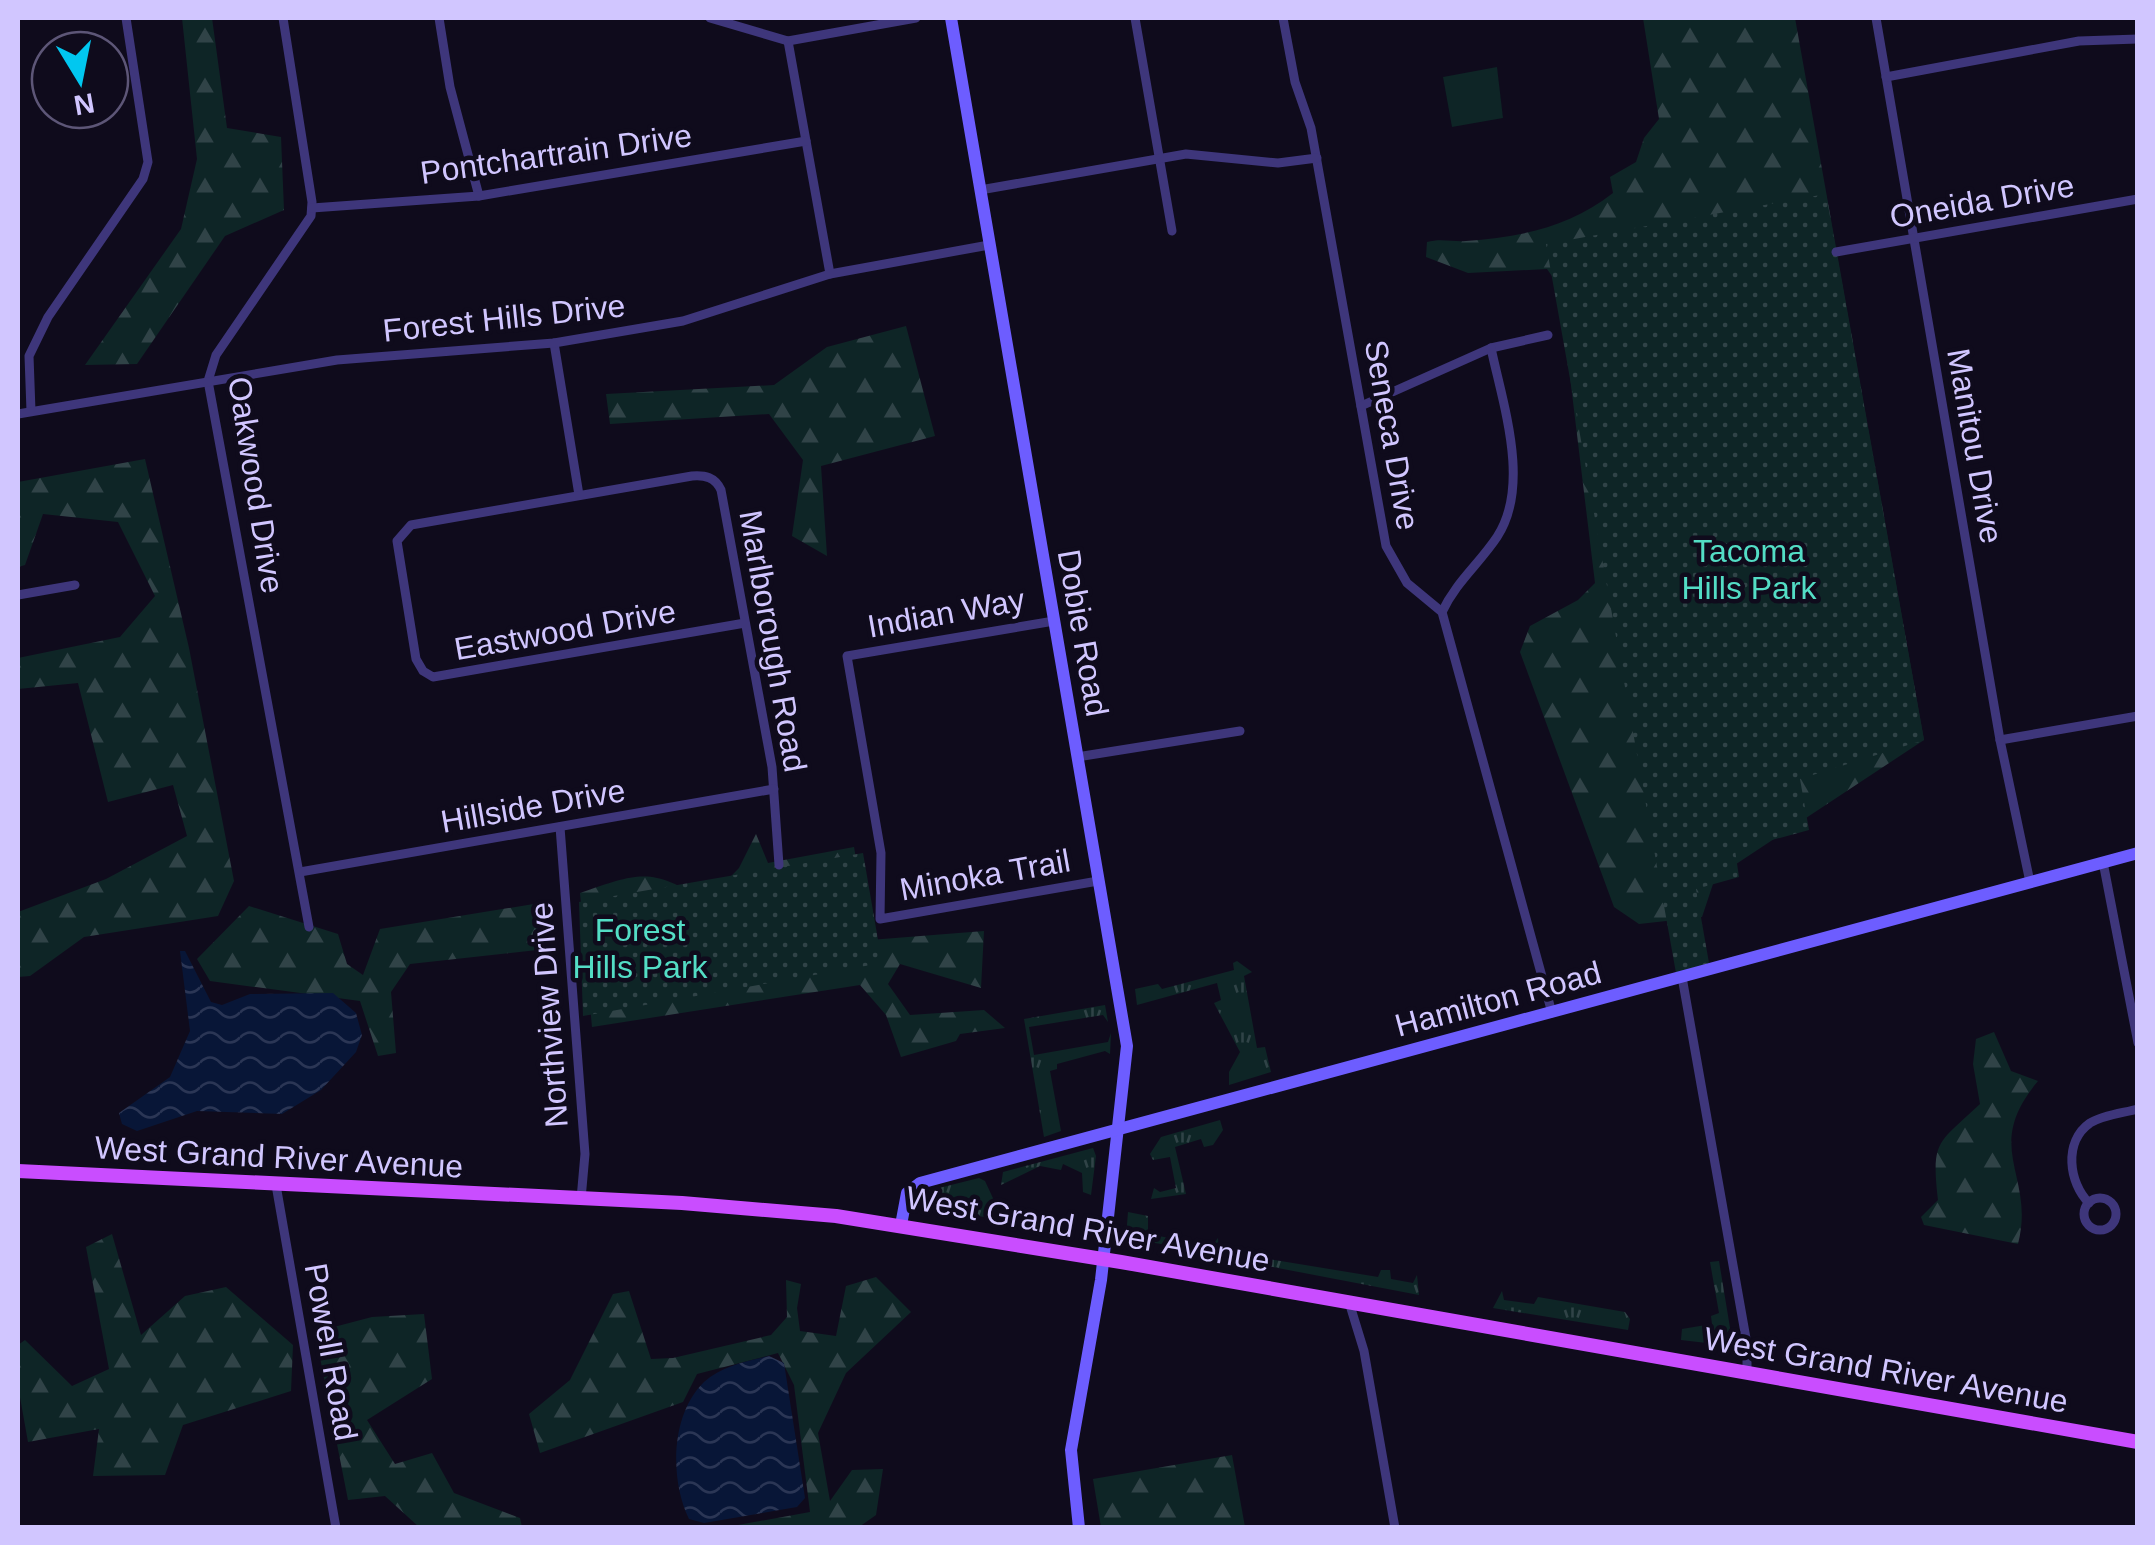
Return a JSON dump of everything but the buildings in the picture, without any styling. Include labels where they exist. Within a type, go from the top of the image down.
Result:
[{"type":"main road","name":"West Grand River Avenue","points":[[18,1171],[730,1206],[901,1225],[2138,1442]]},
{"type":"street","points":[[31,411],[29,356],[48,317],[144,179],[148,149],[126,18]]},
{"type":"street","points":[[283,18],[312,208]]},
{"type":"street","points":[[439,18],[450,86],[479,196]]},
{"type":"street","points":[[710,18],[788,41],[916,18]]},
{"type":"street","name":"Dobie Road","points":[[951,18],[1127,1046],[1103,1259],[1070,1457],[1079,1528]]},
{"type":"street","points":[[1135,18],[1172,230]]},
{"type":"street","name":"Seneca Drive","points":[[1283,18],[1292,72],[1317,158],[1390,556],[1407,582],[1442,612]]},
{"type":"street","name":"Manitou Drive","points":[[1876,18],[2000,740],[2030,882]]},
{"type":"street","points":[[1886,77],[2079,41],[2138,39]]},
{"type":"street","points":[[788,41],[830,274]]},
{"type":"street","name":"Pontchartrain Drive","points":[[312,208],[479,196],[806,141]]},
{"type":"street","points":[[980,190],[1160,158],[1214,154],[1278,163],[1317,158]]},
{"type":"street","name":"Oneida Drive","points":[[1836,252],[2138,198]]},
{"type":"street","name":"Oakwood Drive","points":[[310,927],[208,381],[216,355],[301,234],[312,208]]},
{"type":"street","name":"Forest Hills Drive","points":[[18,414],[337,360],[554,344],[706,317],[830,274],[990,244]]},
{"type":"street","points":[[1361,406],[1491,348],[1548,335]]},
{"type":"street","points":[[554,344],[579,495]]},
{"type":"street","points":[[1491,348],[1512,468],[1512,499],[1495,540],[1458,582],[1442,612],[1552,1013]]},
{"type":"street","name":"Marlborough Road","points":[[579,495],[692,476],[710,477],[721,490],[774,789],[779,865]]},
{"type":"street","name":"Eastwood Drive","points":[[579,495],[403,529],[397,552],[416,659],[423,672],[434,677],[452,676],[745,623]]},
{"type":"street","points":[[18,595],[75,584]]},
{"type":"street","name":"Indian Way","points":[[880,919],[881,853],[847,656],[1054,620]]},
{"type":"street","points":[[2000,740],[2138,716]]},
{"type":"street","points":[[1077,757],[1240,732]]},
{"type":"street","name":"Hillside Drive","points":[[300,872],[774,789]]},
{"type":"street","name":"Northview Drive","points":[[560,827],[585,1154],[581,1199]]},
{"type":"street","name":"Hamilton Road","points":[[901,1225],[907,1194],[917,1184],[2138,853]]},
{"type":"street","points":[[2103,862],[2138,1043]]},
{"type":"street","name":"Minoka Trail","points":[[880,919],[1098,881]]},
{"type":"street","points":[[1682,977],[1748,1349],[1748,1373]]},
{"type":"street","points":[[2088,1203],[2072,1172],[2078,1138],[2090,1123],[2138,1110]]},
{"type":"street","name":"Powell Road","points":[[276,1186],[336,1528]]},
{"type":"street","points":[[1349,1302],[1364,1351],[1395,1528]]},
{"type":"green space","points":[[182,18],[212,18],[227,128],[281,137],[284,210],[225,236],[137,364],[85,365],[181,229],[197,159]]},
{"type":"green space","name":"Tacoma Hills Park","points":[[1643,18],[1795,18],[1924,740],[1715,878],[1702,917],[1639,924],[1614,907],[1520,652],[1530,626],[1578,600],[1595,583],[1559,286],[1547,269],[1468,273],[1426,257],[1427,242],[1526,233],[1562,222],[1613,193],[1610,177],[1636,162],[1644,138],[1659,119]]},
{"type":"green space","points":[[1497,67],[1503,118],[1452,127],[1443,77]]},
{"type":"green space","name":"Tacoma Hills Park","points":[[1826,194],[1924,740],[1800,779],[1809,830],[1735,850],[1739,877],[1696,889],[1709,963],[1676,973],[1546,244]]},
{"type":"green space","points":[[906,326],[935,436],[821,466],[827,556],[792,536],[803,460],[769,414],[610,424],[606,394],[774,385],[827,347]]},
{"type":"green space","points":[[145,459],[189,648],[234,881],[218,916],[84,937],[30,976],[18,977],[18,912],[106,879],[187,836],[173,785],[108,802],[78,683],[18,689],[18,658],[120,637],[155,596],[118,522],[43,514],[25,565],[18,567],[18,482]]},
{"type":"green space","name":"Forest Hills Park","points":[[756,834],[768,863],[854,847],[870,940],[984,931],[981,988],[900,964],[888,984],[910,1015],[984,1010],[1005,1028],[960,1034],[956,1041],[901,1057],[886,1015],[860,985],[592,1027],[580,893],[644,876],[672,883],[706,902],[739,868]]},
{"type":"green space","name":"Forest Hills Park","points":[[863,853],[882,963],[583,1016],[579,902]]},
{"type":"green space","points":[[546,902],[546,949],[410,964],[391,992],[396,1053],[378,1056],[360,1001],[210,981],[197,959],[249,906],[338,934],[347,964],[363,975],[380,929]]},
{"type":"green space","points":[[1237,961],[1252,972],[1244,976],[1257,1048],[1265,1047],[1271,1072],[1229,1085],[1229,1072],[1240,1052],[1214,1003],[1221,1000],[1217,983],[1137,1005],[1135,989],[1158,984],[1162,989],[1234,970],[1233,963]]},
{"type":"green space","points":[[1105,1005],[1108,1022],[1103,1015],[1029,1027],[1034,1055],[1108,1042],[1111,1033],[1110,1054],[1105,1051],[1057,1064],[1057,1069],[1050,1071],[1061,1131],[1044,1137],[1024,1019]]},
{"type":"green space","points":[[1994,1032],[2011,1071],[2038,1081],[2013,1125],[2011,1144],[2022,1220],[2018,1244],[1924,1225],[1921,1217],[1938,1200],[1936,1165],[1941,1144],[1980,1104],[1973,1064],[1976,1039]]},
{"type":"green space","points":[[1220,1120],[1223,1130],[1213,1145],[1204,1147],[1201,1139],[1175,1147],[1186,1194],[1151,1199],[1154,1188],[1160,1192],[1176,1188],[1170,1157],[1153,1160],[1150,1154],[1161,1137]]},
{"type":"green space","points":[[1093,1148],[1096,1156],[1091,1195],[1083,1192],[1082,1173],[1063,1164],[1061,1170],[1040,1166],[1001,1185],[1003,1172]]},
{"type":"green space","points":[[979,1178],[985,1181],[998,1209],[1024,1214],[1029,1225],[916,1205],[919,1193]]},
{"type":"green space","points":[[1128,1212],[1148,1216],[1148,1234],[1212,1246],[1218,1238],[1219,1254],[1126,1238]]},
{"type":"green space","points":[[112,1234],[141,1335],[185,1296],[226,1287],[293,1345],[291,1391],[183,1425],[165,1475],[93,1476],[99,1429],[28,1442],[18,1386],[18,1345],[25,1340],[72,1386],[109,1369],[86,1247]]},
{"type":"green space","points":[[1237,1245],[1238,1254],[1378,1277],[1381,1270],[1390,1270],[1391,1279],[1413,1283],[1417,1275],[1419,1295],[1257,1264],[1233,1257]]},
{"type":"green space","points":[[1719,1261],[1733,1346],[1681,1340],[1682,1329],[1712,1324],[1711,1316],[1719,1313],[1710,1262]]},
{"type":"green space","points":[[876,1277],[911,1312],[846,1373],[818,1433],[830,1501],[852,1470],[883,1469],[876,1515],[859,1527],[727,1527],[810,1512],[794,1385],[778,1353],[697,1374],[683,1402],[540,1453],[529,1414],[570,1380],[613,1294],[629,1291],[651,1359],[673,1358],[771,1335],[787,1317],[786,1280],[801,1284],[797,1308],[800,1331],[836,1336],[846,1286]]},
{"type":"green space","points":[[1502,1291],[1504,1300],[1534,1304],[1538,1297],[1625,1312],[1630,1319],[1628,1330],[1493,1308]]},
{"type":"green space","points":[[424,1314],[432,1379],[367,1420],[395,1464],[432,1453],[454,1493],[520,1518],[522,1527],[419,1527],[385,1496],[348,1500],[315,1332],[372,1317]]},
{"type":"green space","points":[[1232,1455],[1245,1527],[1101,1527],[1093,1479]]},
{"type":"water","points":[[180,951],[185,951],[211,1002],[222,1005],[250,994],[333,993],[356,1013],[362,1035],[356,1052],[321,1090],[282,1114],[197,1111],[137,1131],[122,1124],[119,1113],[170,1077],[190,1031]]},
{"type":"water","points":[[769,1356],[784,1363],[805,1498],[797,1507],[704,1523],[689,1519],[676,1467],[679,1430],[685,1412],[711,1376]]}]
